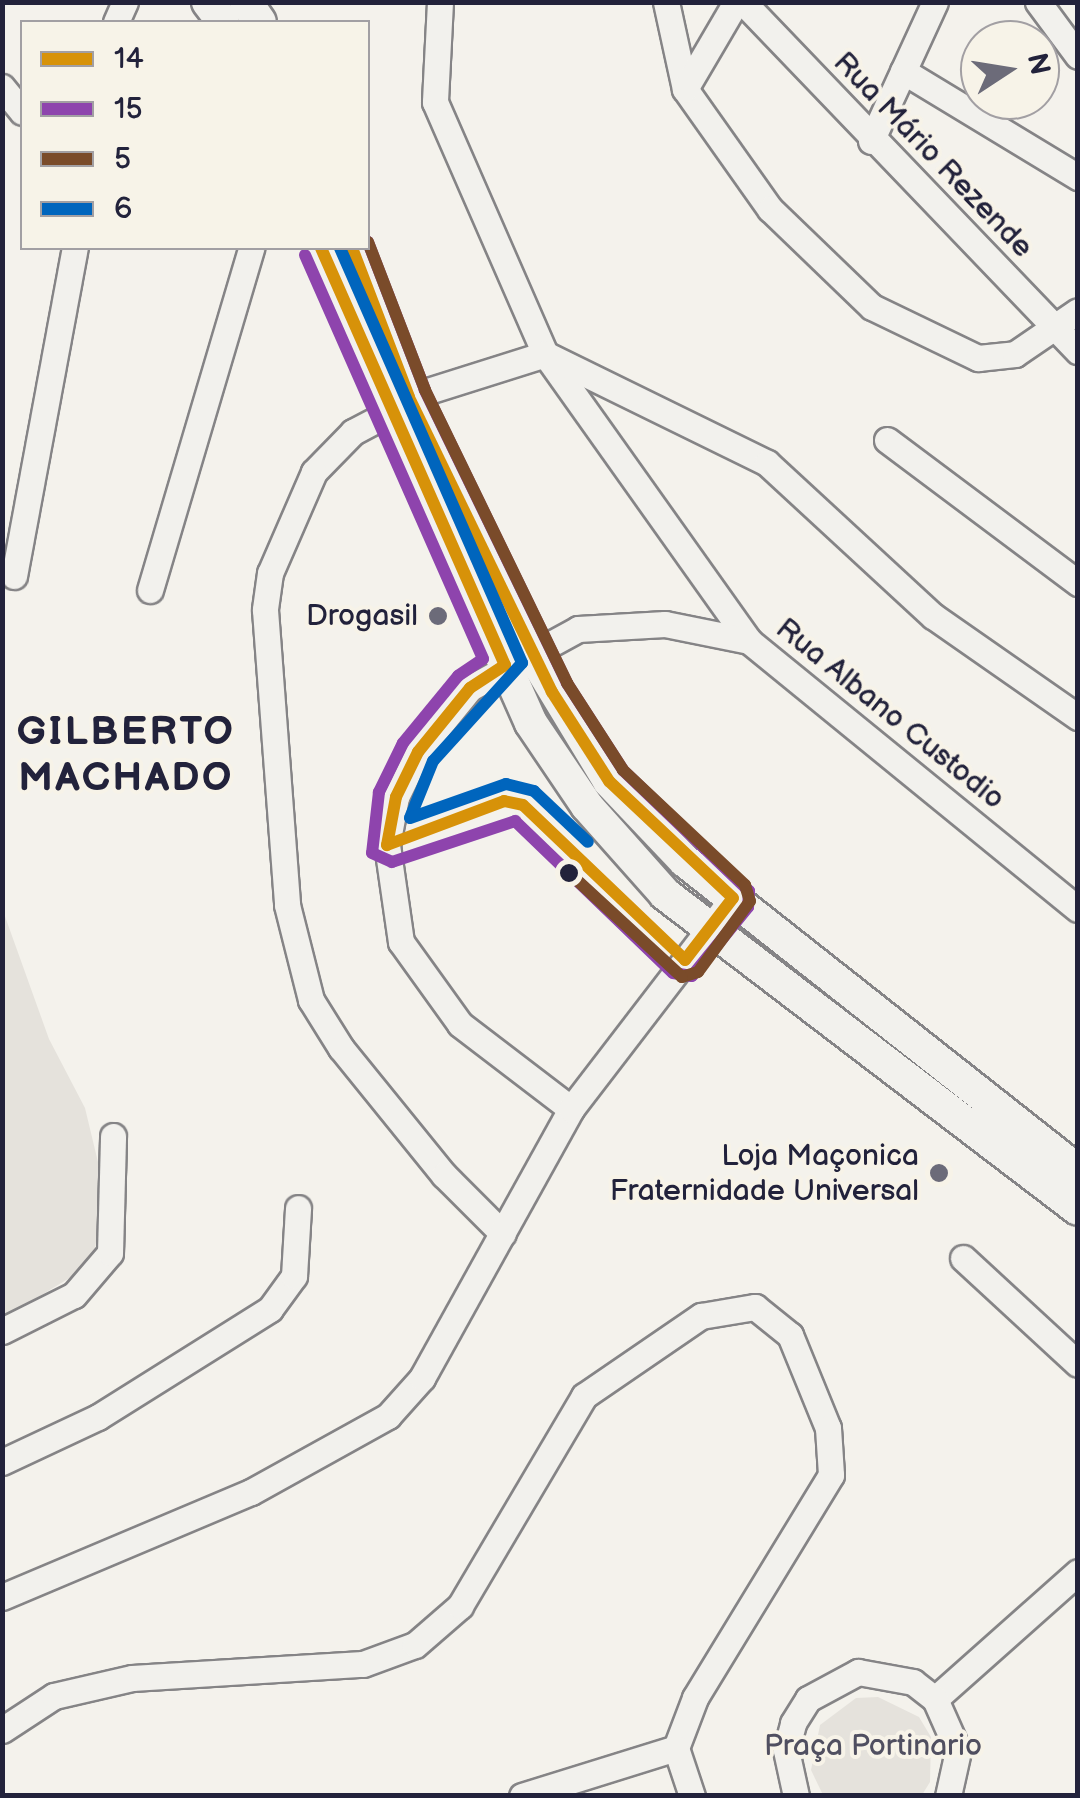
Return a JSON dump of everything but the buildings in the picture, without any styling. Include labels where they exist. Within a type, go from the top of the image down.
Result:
[{"type":"main road","points":[[321,250],[518,658],[608,781],[724,912],[1078,1208]]},
{"type":"main road","points":[[353,250],[399,405]]},
{"type":"main road","points":[[724,912],[1078,1171]]},
{"type":"street","name":"Rua Albano Custodio","points":[[440,2],[435,102],[544,354],[749,641],[1078,909]]},
{"type":"street","points":[[666,2],[686,88],[770,209],[872,307],[978,358],[1014,354],[1051,324],[1078,311]]},
{"type":"street","points":[[686,88],[739,2]]},
{"type":"street","name":"Rua Mário Rezende","points":[[739,2],[1078,351]]},
{"type":"street","points":[[871,140],[935,2]]},
{"type":"street","points":[[1038,2],[1078,56]]},
{"type":"street","points":[[903,72],[1078,176]]},
{"type":"street","points":[[2,87],[20,110]]},
{"type":"street","points":[[14,576],[74,250]]},
{"type":"street","points":[[150,590],[250,250]]},
{"type":"street","points":[[503,1234],[444,1175],[341,1048],[311,1000],[287,905],[265,610],[270,574],[314,472],[354,432],[399,405],[544,354],[766,464],[933,616],[1078,716]]},
{"type":"street","points":[[888,440],[1078,583]]},
{"type":"street","points":[[571,1109],[460,1024],[425,984],[401,942],[390,900],[386,844],[396,798],[418,752],[470,688],[518,658],[578,629],[665,624],[749,641]]},
{"type":"street","points":[[2,1598],[251,1492],[388,1416],[422,1378],[571,1109],[724,912]]},
{"type":"street","points":[[2,1332],[74,1296],[110,1253],[112,1136]]},
{"type":"street","points":[[2,1462],[98,1418],[270,1309],[294,1276],[298,1208]]},
{"type":"street","points":[[963,1258],[1078,1364]]},
{"type":"street","points":[[2,1730],[54,1696],[132,1678],[363,1664],[414,1645],[460,1606],[584,1396],[701,1316],[755,1308],[790,1335],[828,1428],[831,1476],[695,1698],[676,1748],[692,1796]]},
{"type":"street","points":[[935,1699],[1078,1572]]},
{"type":"street","points":[[796,1796],[786,1750],[793,1723],[831,1682],[886,1672],[935,1699],[958,1751],[948,1796]]},
{"type":"street","points":[[522,1796],[676,1748]]},
{"type":"green space","points":[[2,908],[49,1039],[85,1108],[103,1183],[95,1250],[76,1274],[2,1319]]},
{"type":"green space","name":"Praça Portinario","points":[[878,1697],[919,1717],[931,1737],[930,1782],[922,1795],[823,1795],[811,1770],[820,1725],[856,1698]]},
{"type":"transit line","name":"15","points":[[305,255],[483,659],[458,676],[403,743],[379,792],[372,853],[392,862],[515,821],[673,973],[692,976],[748,907],[749,891],[623,770],[567,683],[425,390],[370,247]]},
{"type":"transit line","name":"5","points":[[370,247],[425,390],[567,683],[623,770],[745,885],[750,901],[698,972],[682,977],[564,868]]},
{"type":"transit line","name":"14","points":[[322,250],[505,665],[470,688],[418,752],[396,797],[387,845],[504,801],[523,805],[685,960],[733,898],[609,781],[552,692],[409,397],[353,250]]},
{"type":"transit line","name":"6","points":[[341,250],[522,663],[433,761],[410,818],[506,784],[534,791],[588,842]]},
{"type":"place","name":"Drogasil","points":[[438,616]]},
{"type":"place","name":"Loja Maçonica Fraternidade Universal","points":[[939,1173]]},
{"type":"district","name":"GILBERTO MACHADO","points":[[126,755]]}]
